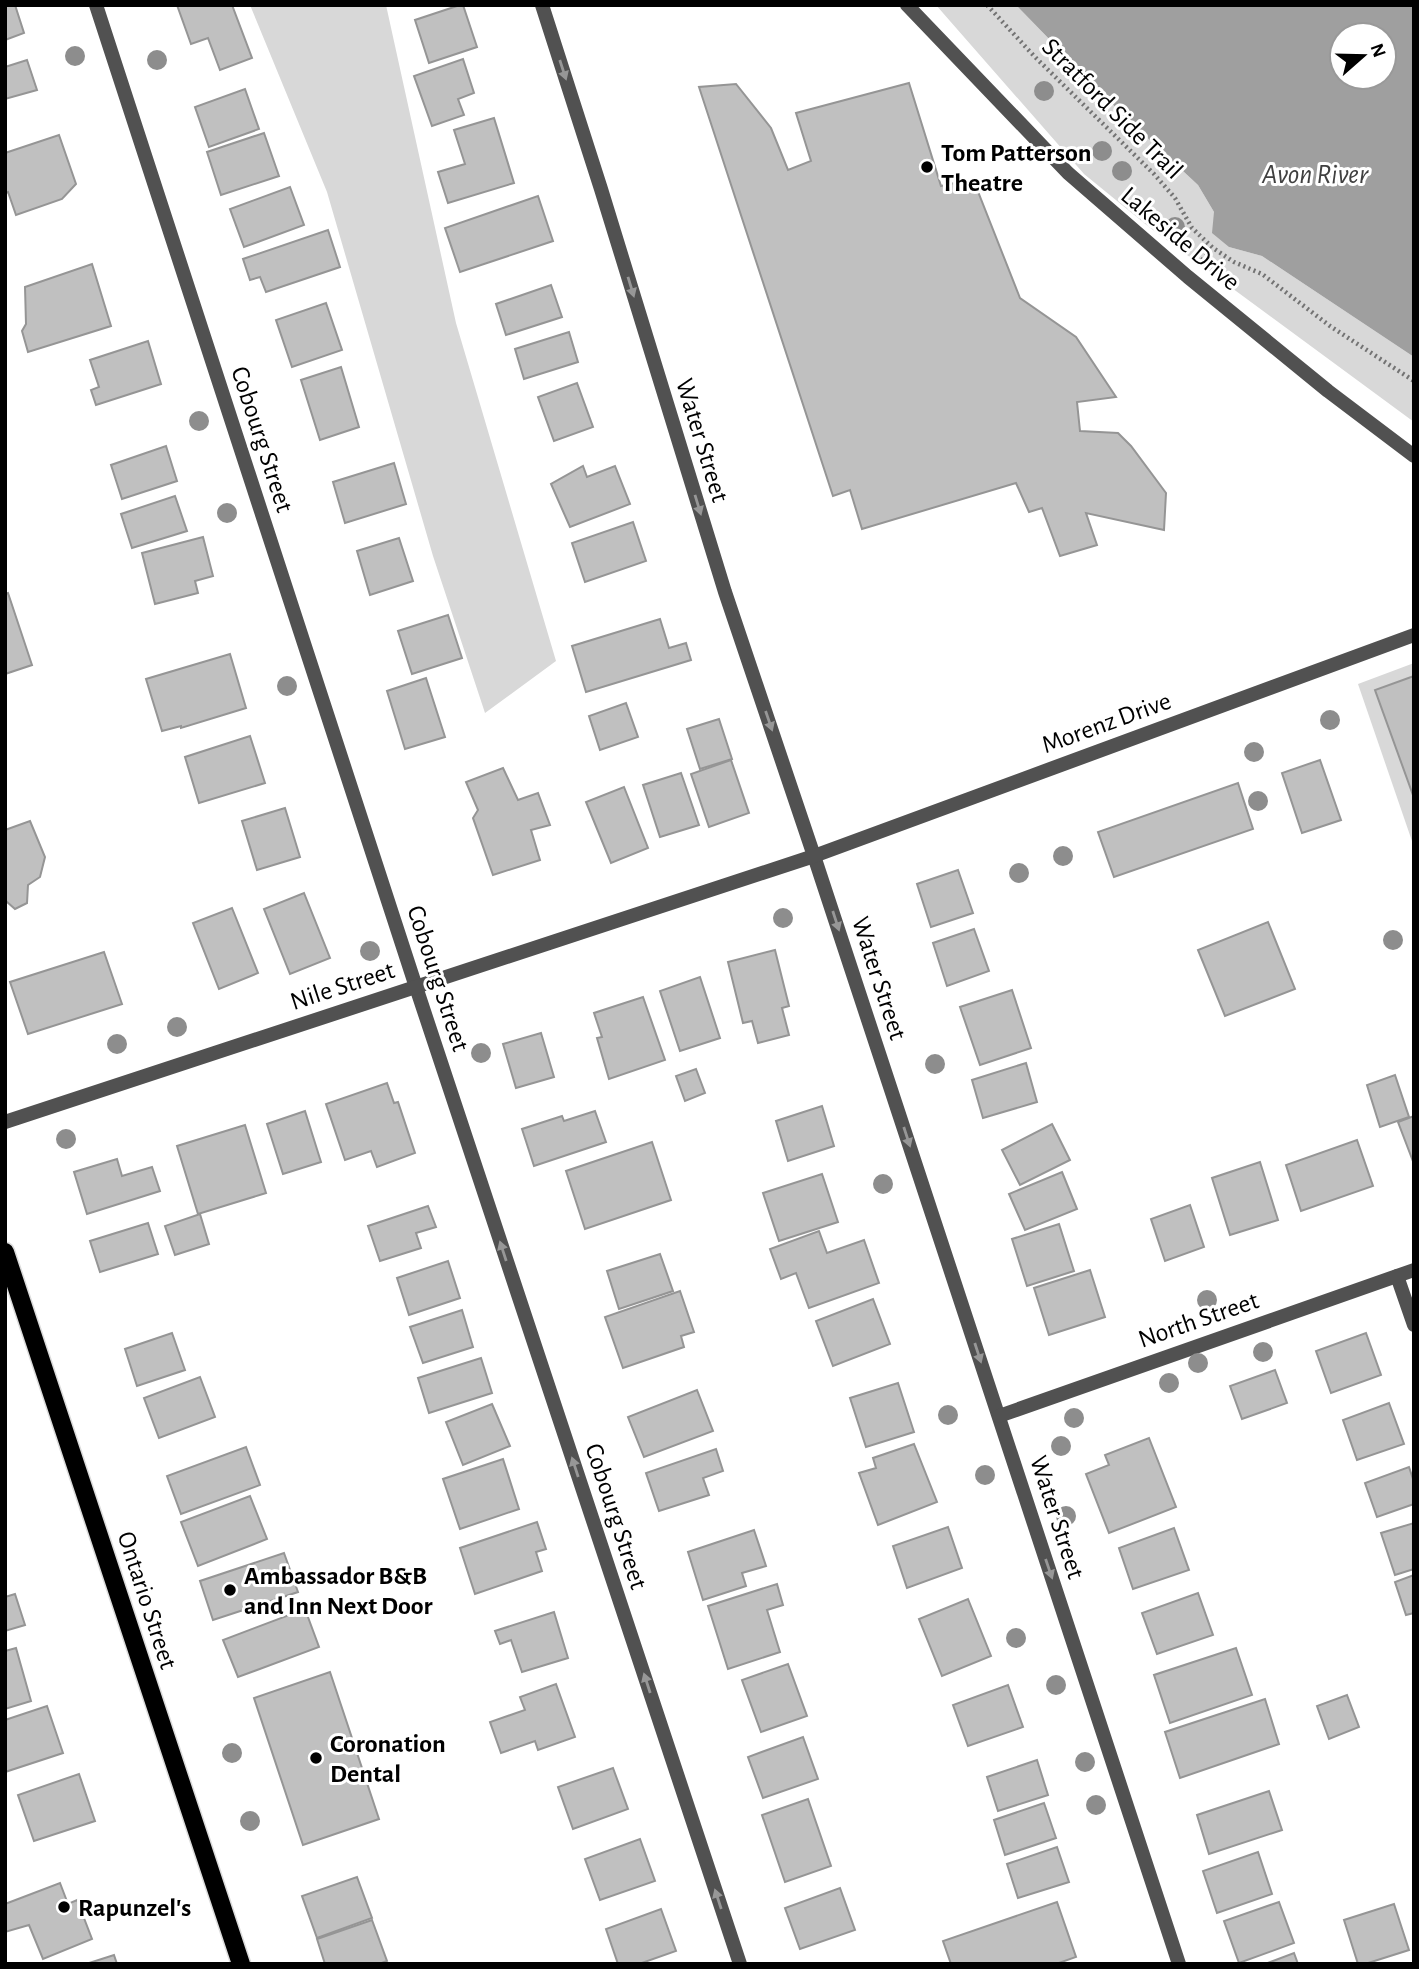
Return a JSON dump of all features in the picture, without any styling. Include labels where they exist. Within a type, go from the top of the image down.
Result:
[{"type":"main road","name":"Ontario Street","points":[[5,1252],[242,1964]]},
{"type":"street","name":"Cobourg Street","points":[[96,5],[416,987],[740,1964]]},
{"type":"street","name":"Water Street","points":[[542,5],[721,581],[1180,1964]]},
{"type":"street","name":"Lakeside Drive","points":[[907,5],[1068,173],[1252,329],[1414,456]]},
{"type":"street","name":"Morenz Drive","points":[[814,856],[1414,635]]},
{"type":"street","name":"Nile Street","points":[[5,1122],[814,856]]},
{"type":"street","name":"North Street","points":[[999,1416],[1414,1270]]},
{"type":"street","points":[[1397,1276],[1414,1325]]},
{"type":"path","name":"Stratford Side Trail","points":[[987,5],[1035,57],[1154,174],[1175,198],[1192,228],[1213,247],[1234,262],[1262,274],[1331,326],[1414,381]]},
{"type":"shaded area","points":[[250,5],[386,5],[456,323],[556,661],[485,713],[433,556],[327,192]]},
{"type":"shaded area","points":[[936,5],[1016,5],[1126,118],[1198,185],[1214,212],[1229,247],[1262,256],[1414,357],[1414,422],[1149,227],[1084,174]]},
{"type":"shaded area","points":[[1414,663],[1414,847],[1358,684]]},
{"type":"water","name":"Avon River","points":[[1016,5],[1414,5],[1414,357],[1262,256],[1229,247],[1212,233],[1214,212],[1198,185],[1126,118]]},
{"type":"building","points":[[5,5],[15,5],[24,33],[5,40]]},
{"type":"building","points":[[177,5],[232,5],[252,58],[220,70],[208,38],[191,44]]},
{"type":"building","points":[[463,5],[477,47],[429,63],[415,20]]},
{"type":"building","points":[[463,59],[474,93],[458,99],[464,115],[432,126],[414,76]]},
{"type":"building","points":[[27,60],[37,90],[5,99],[5,67]]},
{"type":"building","points":[[909,83],[941,186],[973,179],[1020,298],[1076,337],[1116,397],[1077,402],[1080,431],[1118,433],[1131,446],[1166,493],[1164,530],[1086,513],[1097,545],[1060,556],[1042,508],[1029,512],[1016,483],[862,529],[850,490],[833,496],[699,87],[736,84],[771,128],[788,170],[811,161],[796,113]]},
{"type":"building","points":[[245,89],[259,129],[209,147],[195,107]]},
{"type":"building","points":[[494,118],[514,183],[448,203],[438,172],[465,164],[454,130]]},
{"type":"building","points":[[264,133],[279,176],[221,195],[207,152]]},
{"type":"building","points":[[59,135],[76,184],[62,199],[16,215],[8,192],[5,193],[5,153]]},
{"type":"building","points":[[290,187],[304,225],[244,247],[230,209]]},
{"type":"building","points":[[538,196],[553,241],[460,272],[445,228]]},
{"type":"building","points":[[328,230],[340,267],[266,292],[260,277],[250,280],[243,259]]},
{"type":"building","points":[[92,264],[111,326],[28,352],[22,331],[26,324],[25,287]]},
{"type":"building","points":[[551,285],[562,317],[506,335],[496,304]]},
{"type":"building","points":[[326,303],[342,350],[292,367],[276,320]]},
{"type":"building","points":[[569,332],[578,362],[524,379],[515,349]]},
{"type":"building","points":[[148,341],[161,384],[96,405],[91,390],[99,387],[90,360]]},
{"type":"building","points":[[341,367],[359,427],[320,440],[301,380]]},
{"type":"building","points":[[577,383],[593,427],[554,441],[538,397]]},
{"type":"building","points":[[166,446],[177,481],[122,499],[111,465]]},
{"type":"building","points":[[394,463],[406,504],[345,523],[333,482]]},
{"type":"building","points":[[583,466],[587,477],[615,466],[630,504],[570,527],[551,484]]},
{"type":"building","points":[[175,496],[187,531],[132,548],[121,514]]},
{"type":"building","points":[[633,522],[646,561],[585,582],[572,543]]},
{"type":"building","points":[[203,537],[213,576],[195,581],[198,593],[155,604],[142,553]]},
{"type":"building","points":[[399,538],[413,581],[370,595],[357,551]]},
{"type":"building","points":[[8,593],[32,665],[5,674],[5,594]]},
{"type":"building","points":[[448,615],[462,658],[412,674],[398,631]]},
{"type":"building","points":[[660,619],[669,648],[686,643],[691,660],[586,692],[572,646]]},
{"type":"building","points":[[230,654],[246,708],[181,728],[162,731],[146,679]]},
{"type":"building","points":[[1414,676],[1414,798],[1375,690]]},
{"type":"building","points":[[426,678],[445,737],[405,749],[387,691]]},
{"type":"building","points":[[626,703],[638,737],[600,750],[589,716]]},
{"type":"building","points":[[719,719],[732,759],[700,769],[687,729]]},
{"type":"building","points":[[250,736],[265,783],[199,803],[185,757]]},
{"type":"building","points":[[731,760],[749,813],[709,827],[691,774]]},
{"type":"building","points":[[1320,760],[1341,820],[1302,833],[1282,773]]},
{"type":"building","points":[[503,768],[518,800],[538,793],[550,825],[531,830],[540,860],[493,875],[473,818],[478,810],[466,782]]},
{"type":"building","points":[[681,773],[699,825],[660,837],[643,785]]},
{"type":"building","points":[[1238,783],[1253,829],[1114,877],[1098,832]]},
{"type":"building","points":[[624,787],[648,848],[611,863],[586,802]]},
{"type":"building","points":[[285,808],[300,857],[257,870],[242,821]]},
{"type":"building","points":[[30,821],[45,857],[40,877],[28,885],[27,903],[15,909],[5,903],[5,830]]},
{"type":"building","points":[[958,870],[973,913],[931,927],[917,884]]},
{"type":"building","points":[[304,893],[330,958],[290,974],[264,909]]},
{"type":"building","points":[[232,908],[258,973],[219,989],[193,923]]},
{"type":"building","points":[[1268,922],[1295,989],[1225,1016],[1198,950]]},
{"type":"building","points":[[974,929],[989,971],[947,986],[933,943]]},
{"type":"building","points":[[775,950],[789,1006],[782,1008],[789,1035],[758,1043],[752,1021],[743,1023],[728,962]]},
{"type":"building","points":[[104,952],[122,1004],[28,1034],[10,982]]},
{"type":"building","points":[[700,977],[720,1038],[680,1051],[660,991]]},
{"type":"building","points":[[1012,990],[1031,1048],[980,1065],[960,1007]]},
{"type":"building","points":[[643,997],[665,1060],[609,1079],[597,1038],[602,1037],[594,1013]]},
{"type":"building","points":[[541,1033],[554,1077],[516,1088],[503,1044]]},
{"type":"building","points":[[1026,1063],[1037,1102],[983,1118],[972,1080]]},
{"type":"building","points":[[696,1069],[705,1093],[685,1101],[676,1076]]},
{"type":"building","points":[[1395,1075],[1409,1117],[1380,1127],[1367,1085]]},
{"type":"building","points":[[387,1083],[394,1103],[398,1102],[415,1153],[377,1167],[371,1151],[345,1160],[326,1104]]},
{"type":"building","points":[[822,1106],[834,1146],[788,1161],[776,1121]]},
{"type":"building","points":[[305,1111],[321,1162],[283,1174],[267,1124]]},
{"type":"building","points":[[595,1111],[606,1142],[534,1166],[522,1129],[562,1116],[564,1121]]},
{"type":"building","points":[[1414,1116],[1414,1164],[1398,1122]]},
{"type":"building","points":[[1052,1124],[1070,1160],[1020,1185],[1002,1150]]},
{"type":"building","points":[[245,1125],[266,1193],[198,1214],[177,1146]]},
{"type":"building","points":[[1357,1140],[1373,1186],[1301,1211],[1286,1165]]},
{"type":"building","points":[[652,1142],[671,1200],[585,1229],[566,1171]]},
{"type":"building","points":[[117,1159],[122,1176],[152,1167],[160,1191],[87,1214],[74,1172]]},
{"type":"building","points":[[1260,1162],[1278,1220],[1230,1235],[1212,1178]]},
{"type":"building","points":[[1062,1172],[1077,1209],[1025,1230],[1009,1194]]},
{"type":"building","points":[[822,1174],[838,1222],[779,1241],[763,1193]]},
{"type":"building","points":[[1190,1205],[1204,1247],[1165,1261],[1151,1219]]},
{"type":"building","points":[[428,1206],[436,1227],[416,1233],[421,1248],[380,1261],[368,1226]]},
{"type":"building","points":[[200,1214],[209,1244],[175,1255],[165,1226]]},
{"type":"building","points":[[148,1223],[158,1254],[100,1272],[90,1241]]},
{"type":"building","points":[[1059,1224],[1074,1271],[1027,1286],[1012,1239]]},
{"type":"building","points":[[819,1231],[827,1253],[864,1240],[879,1283],[809,1308],[796,1273],[781,1279],[770,1249]]},
{"type":"building","points":[[660,1254],[673,1291],[619,1309],[607,1271]]},
{"type":"building","points":[[448,1261],[460,1298],[409,1315],[397,1278]]},
{"type":"building","points":[[1090,1270],[1105,1317],[1049,1335],[1034,1288]]},
{"type":"building","points":[[680,1291],[694,1332],[681,1336],[684,1347],[623,1368],[605,1317]]},
{"type":"building","points":[[873,1299],[890,1344],[833,1366],[816,1321]]},
{"type":"building","points":[[462,1310],[473,1347],[423,1363],[410,1327]]},
{"type":"building","points":[[172,1333],[185,1370],[137,1386],[125,1349]]},
{"type":"building","points":[[1366,1333],[1381,1375],[1331,1393],[1316,1351]]},
{"type":"building","points":[[481,1358],[492,1393],[429,1413],[418,1378]]},
{"type":"building","points":[[1275,1370],[1287,1403],[1242,1419],[1230,1386]]},
{"type":"building","points":[[200,1377],[215,1417],[159,1438],[144,1398]]},
{"type":"building","points":[[898,1383],[914,1432],[866,1447],[850,1398]]},
{"type":"building","points":[[697,1390],[713,1431],[644,1457],[628,1417]]},
{"type":"building","points":[[1389,1403],[1404,1444],[1357,1460],[1343,1420]]},
{"type":"building","points":[[492,1404],[510,1446],[463,1465],[446,1422]]},
{"type":"building","points":[[1149,1438],[1176,1507],[1109,1533],[1086,1474],[1109,1465],[1105,1455]]},
{"type":"building","points":[[914,1444],[937,1502],[878,1525],[859,1473],[876,1468],[873,1458]]},
{"type":"building","points":[[246,1447],[260,1485],[181,1514],[167,1476]]},
{"type":"building","points":[[716,1449],[723,1471],[703,1478],[709,1495],[659,1511],[646,1473]]},
{"type":"building","points":[[503,1459],[519,1509],[460,1529],[443,1479]]},
{"type":"building","points":[[1409,1467],[1414,1482],[1414,1504],[1377,1517],[1365,1483]]},
{"type":"building","points":[[250,1496],[267,1539],[198,1566],[181,1522]]},
{"type":"building","points":[[537,1522],[546,1549],[536,1552],[542,1571],[475,1594],[460,1548]]},
{"type":"building","points":[[1414,1523],[1414,1569],[1395,1575],[1381,1533]]},
{"type":"building","points":[[948,1527],[962,1568],[907,1588],[893,1546]]},
{"type":"building","points":[[1174,1528],[1189,1570],[1133,1589],[1119,1548]]},
{"type":"building","points":[[754,1530],[766,1566],[742,1573],[746,1586],[703,1600],[688,1552]]},
{"type":"building","points":[[284,1553],[298,1592],[213,1620],[200,1581]]},
{"type":"building","points":[[1414,1575],[1414,1613],[1406,1615],[1395,1582]]},
{"type":"building","points":[[777,1584],[783,1605],[767,1610],[780,1652],[728,1669],[708,1606]]},
{"type":"building","points":[[1198,1593],[1213,1635],[1157,1654],[1142,1613]]},
{"type":"building","points":[[15,1594],[25,1625],[5,1631],[5,1597]]},
{"type":"building","points":[[968,1599],[991,1656],[942,1676],[919,1619]]},
{"type":"building","points":[[305,1609],[319,1647],[238,1677],[223,1640]]},
{"type":"building","points":[[554,1612],[568,1658],[522,1672],[511,1640],[500,1644],[495,1631]]},
{"type":"building","points":[[16,1648],[31,1701],[5,1709],[5,1651]]},
{"type":"building","points":[[1236,1648],[1252,1695],[1170,1723],[1154,1675]]},
{"type":"building","points":[[788,1664],[807,1716],[761,1732],[742,1680]]},
{"type":"building","name":"Coronation Dental","points":[[330,1672],[379,1819],[303,1845],[254,1698]]},
{"type":"building","points":[[556,1684],[575,1737],[538,1750],[535,1741],[501,1753],[490,1722],[525,1710],[520,1697]]},
{"type":"building","points":[[1008,1685],[1023,1727],[968,1746],[953,1705]]},
{"type":"building","points":[[1347,1695],[1359,1727],[1329,1739],[1317,1706]]},
{"type":"building","points":[[1265,1699],[1279,1744],[1180,1778],[1165,1732]]},
{"type":"building","points":[[47,1706],[63,1753],[5,1772],[5,1720]]},
{"type":"building","points":[[803,1737],[818,1779],[763,1798],[748,1757]]},
{"type":"building","points":[[1037,1760],[1048,1795],[998,1811],[987,1777]]},
{"type":"building","points":[[613,1768],[628,1809],[573,1829],[558,1787]]},
{"type":"building","points":[[79,1774],[95,1821],[34,1841],[18,1795]]},
{"type":"building","points":[[1269,1791],[1282,1830],[1209,1854],[1197,1815]]},
{"type":"building","points":[[808,1799],[831,1866],[785,1882],[762,1815]]},
{"type":"building","points":[[1044,1803],[1056,1838],[1005,1855],[994,1820]]},
{"type":"building","points":[[640,1839],[655,1881],[600,1900],[585,1859]]},
{"type":"building","points":[[1057,1847],[1069,1882],[1018,1898],[1007,1864]]},
{"type":"building","points":[[1258,1852],[1272,1894],[1217,1913],[1203,1871]]},
{"type":"building","points":[[357,1877],[372,1918],[317,1938],[302,1896]]},
{"type":"building","points":[[60,1883],[68,1904],[77,1900],[92,1939],[43,1959],[29,1925],[5,1932],[5,1904]]},
{"type":"building","points":[[840,1888],[855,1930],[800,1949],[785,1908]]},
{"type":"building","points":[[1057,1902],[1076,1957],[1056,1964],[951,1964],[943,1941]]},
{"type":"building","points":[[1279,1902],[1294,1943],[1239,1963],[1224,1921]]},
{"type":"building","points":[[1394,1904],[1409,1950],[1358,1964],[1344,1920]]},
{"type":"building","points":[[661,1909],[676,1951],[639,1964],[618,1964],[606,1929]]},
{"type":"building","points":[[372,1920],[387,1961],[379,1964],[325,1964],[317,1939]]},
{"type":"building","points":[[1294,1953],[1298,1964],[1265,1964]]},
{"type":"building","points":[[114,1955],[117,1964],[86,1964]]},
{"type":"place","name":"Tom Patterson Theatre","points":[[927,167]]},
{"type":"place","name":"Ambassador B&B and Inn Next Door","points":[[230,1590]]},
{"type":"place","name":"Coronation Dental","points":[[316,1758]]},
{"type":"place","name":"Rapunzel's","points":[[64,1907]]}]
